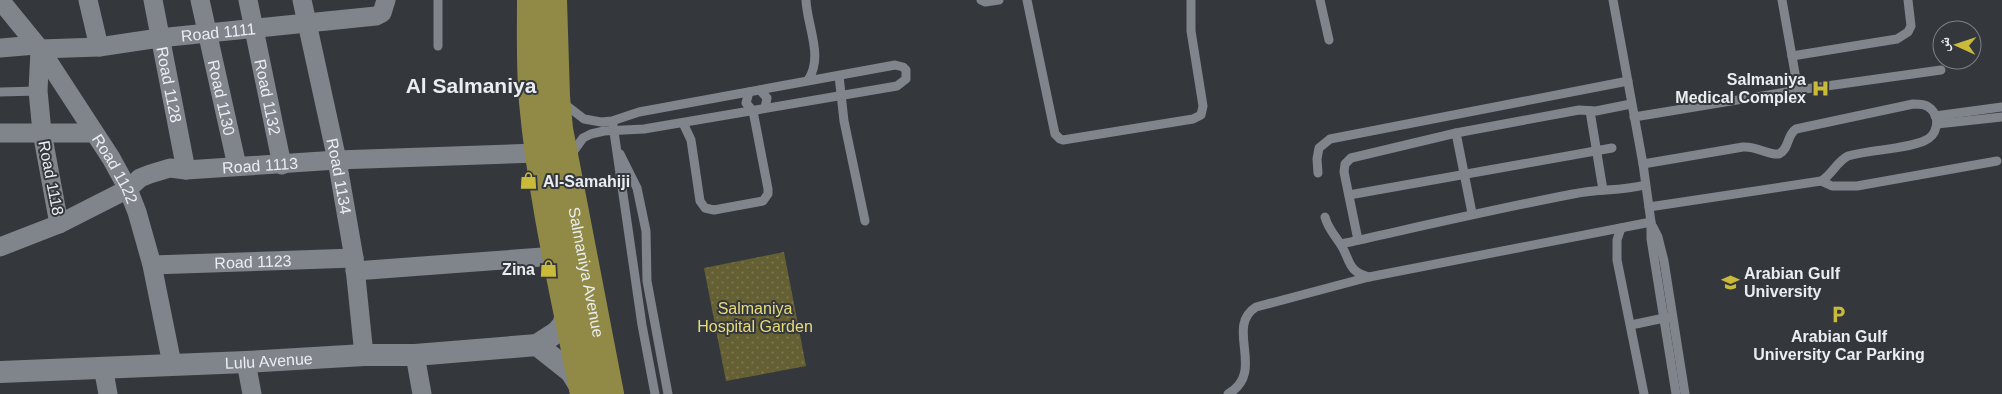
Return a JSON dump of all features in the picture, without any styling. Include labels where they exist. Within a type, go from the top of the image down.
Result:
[{"type":"main road","name":"Salmaniya Avenue","points":[[532,0],[532,100],[538,153],[556,256],[568,308],[592,393]]},
{"type":"main road","name":"Salmaniya Avenue","points":[[553,0],[556,97],[592,393]]},
{"type":"street","name":"Road 1122","points":[[0,0],[38,47],[128,189],[137,212],[152,265],[172,364]]},
{"type":"street","points":[[88,0],[100,47]]},
{"type":"street","name":"Road 1128","points":[[153,0],[186,170]]},
{"type":"street","name":"Road 1130","points":[[200,0],[237,166]]},
{"type":"street","name":"Road 1132","points":[[248,0],[282,164]]},
{"type":"street","name":"Road 1134","points":[[302,0],[337,160],[354,264],[364,355]]},
{"type":"street","name":"Road 1111","points":[[0,48],[100,47],[159,38],[255,30],[376,16],[382,13],[386,0]]},
{"type":"street","name":"Road 1118","points":[[38,47],[38,91],[42,132],[59,224]]},
{"type":"street","name":"Road 1118","points":[[0,133],[94,133]]},
{"type":"street","name":"Road 1113","points":[[0,247],[59,224],[128,189],[140,178],[170,168],[186,170],[337,160],[538,153]]},
{"type":"street","name":"Road 1123","points":[[152,265],[354,264],[556,256]]},
{"type":"street","name":"Lulu Avenue","points":[[0,372],[415,354],[537,345],[557,332],[563,325],[568,308]]},
{"type":"street","points":[[537,345],[571,372],[592,393]]},
{"type":"street","points":[[415,354],[422,394]]},
{"type":"street","points":[[246,362],[252,394]]},
{"type":"street","points":[[104,367],[108,394]]},
{"type":"lane","points":[[438,0],[438,46]]},
{"type":"lane","points":[[806,0],[816,61],[808,80]]},
{"type":"lane","points":[[1027,0],[1055,134],[1063,140],[1193,119],[1201,115],[1203,106],[1190,31],[1191,0]]},
{"type":"lane","points":[[1320,0],[1329,40]]},
{"type":"lane","points":[[1613,0],[1643,164],[1651,222],[1661,249],[1676,394]]},
{"type":"lane","points":[[1782,0],[1798,90]]},
{"type":"lane","points":[[1792,56],[1903,37],[1911,26],[1908,0]]},
{"type":"lane","points":[[556,97],[584,118],[613,126],[638,130],[897,86],[906,79],[907,74],[903,67],[895,65],[639,112],[613,126],[583,138],[565,164]]},
{"type":"lane","points":[[1634,117],[1798,90],[1941,70]]},
{"type":"lane","points":[[839,76],[844,121],[865,220]]},
{"type":"lane","points":[[1318,172],[1317,159],[1319,148],[1330,139],[1628,81]]},
{"type":"lane","points":[[760,90],[767,98],[765,108]]},
{"type":"lane","points":[[0,92],[38,91]]},
{"type":"lane","points":[[684,123],[691,140],[700,201],[705,208],[714,210],[763,201],[768,194],[753,111],[746,102],[749,92]]},
{"type":"lane","points":[[1358,240],[1344,172],[1346,164],[1351,158],[1456,133],[1579,110],[1590,111],[1631,104]]},
{"type":"lane","points":[[1643,164],[1743,147],[1779,154],[1786,148],[1790,135],[1796,129],[1913,104],[1925,105],[1931,109],[1936,120],[1935,131],[1926,141],[1848,156],[1839,162],[1826,178],[1821,181],[1649,207]]},
{"type":"lane","points":[[1936,120],[2002,107]]},
{"type":"lane","points":[[1590,111],[1603,190]]},
{"type":"lane","points":[[1936,120],[2002,117]]},
{"type":"lane","points":[[613,126],[619,152],[621,182],[631,239],[642,324],[655,394]]},
{"type":"lane","points":[[1456,133],[1472,214]]},
{"type":"lane","points":[[1349,196],[1612,148]]},
{"type":"lane","points":[[619,152],[637,188],[641,206],[647,239],[647,281],[668,394]]},
{"type":"lane","points":[[1821,181],[1832,186],[1857,186],[1997,161]]},
{"type":"lane","points":[[1341,244],[1472,214],[1585,192],[1630,189],[1645,185]]},
{"type":"lane","points":[[1325,217],[1332,233],[1341,244],[1351,267],[1355,272],[1369,277]]},
{"type":"lane","points":[[1228,394],[1237,386],[1246,370],[1247,361],[1243,325],[1251,310],[1262,305],[1369,277],[1651,222]]},
{"type":"lane","points":[[1621,228],[1616,250],[1644,394]]},
{"type":"lane","points":[[1630,325],[1668,317]]},
{"type":"lane","points":[[1668,317],[1685,394]]},
{"type":"green space","name":"Salmaniya Hospital Garden","points":[[784,252],[806,366],[726,381],[704,268]]},
{"type":"place","name":"Salmaniya Medical Complex","points":[[1820,88]]},
{"type":"place","name":"Al-Samahiji","points":[[529,181]]},
{"type":"place","name":"Zina","points":[[549,269]]},
{"type":"place","name":"Arabian Gulf University","points":[[1730,282]]},
{"type":"place","name":"Arabian Gulf University Car Parking","points":[[1839,315]]},
{"type":"district","name":"Al Salmaniya","points":[[471,85]]}]
